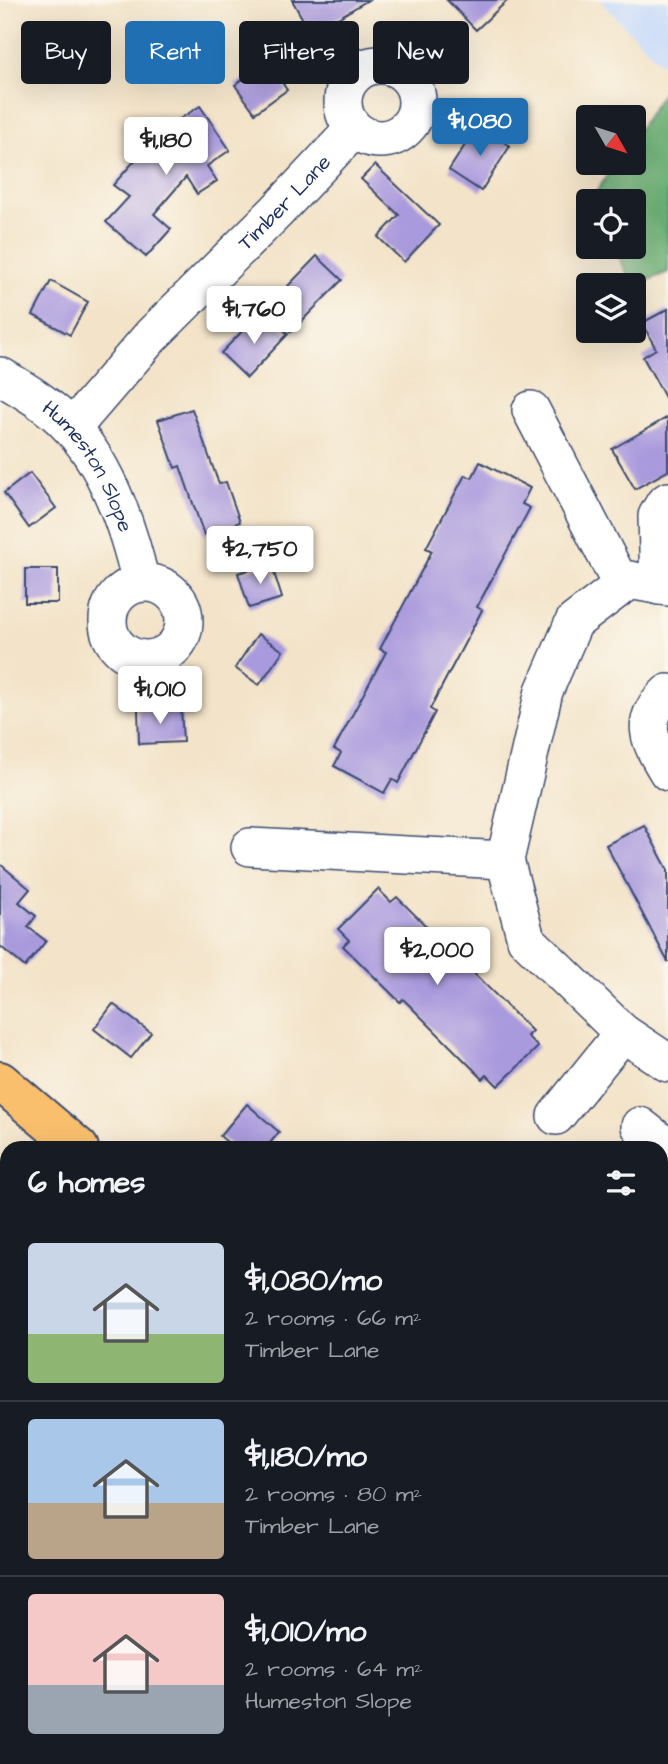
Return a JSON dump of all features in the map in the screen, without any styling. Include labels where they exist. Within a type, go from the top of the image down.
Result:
[{"type":"main road","points":[[0,1081],[71,1141]]},
{"type":"street","name":"Timber Lane","points":[[72,428],[151,335],[277,211],[354,129]]},
{"type":"street","name":"Humeston Slope","points":[[0,376],[72,428],[96,460],[114,498],[133,550],[141,583]]},
{"type":"street","points":[[531,410],[622,586]]},
{"type":"street","points":[[668,501],[657,516],[663,586],[629,580],[573,622],[544,691],[505,860],[526,939],[623,1033],[668,1063]]},
{"type":"street","points":[[668,693],[652,715],[649,733],[652,745],[668,772]]},
{"type":"street","points":[[250,847],[505,860]]},
{"type":"street","points":[[556,1116],[623,1033]]},
{"type":"shaded area","points":[[599,0],[668,0],[668,71]]},
{"type":"green space","points":[[668,85],[668,272],[646,281],[646,273],[627,273],[619,259],[646,259],[646,189],[598,189],[608,175],[646,175],[646,118]]},
{"type":"building","points":[[292,0],[368,0],[333,21],[304,21]]},
{"type":"building","points":[[447,0],[508,0],[476,30]]},
{"type":"building","points":[[239,82],[283,84],[287,90],[255,113],[235,85]]},
{"type":"building","points":[[200,106],[230,150],[207,166],[217,181],[197,194],[186,177],[154,214],[171,229],[146,257],[106,222],[129,197],[113,185],[161,131]]},
{"type":"building","points":[[478,125],[510,146],[481,191],[449,170]]},
{"type":"building","points":[[375,165],[439,225],[404,262],[378,237],[399,215],[361,179]]},
{"type":"building","points":[[317,256],[342,280],[291,332],[276,310],[293,293],[287,287]]},
{"type":"building","points":[[51,281],[88,302],[70,335],[33,315]]},
{"type":"building","points":[[668,309],[668,403],[643,357],[656,349],[646,330],[646,321]]},
{"type":"building","points":[[270,317],[288,334],[247,378],[221,353],[250,323],[257,330]]},
{"type":"building","points":[[192,409],[219,484],[226,482],[240,522],[204,535],[180,466],[175,468],[158,420]]},
{"type":"building","points":[[668,417],[668,471],[635,489],[612,449]]},
{"type":"building","points":[[480,462],[530,488],[522,504],[530,508],[477,607],[482,610],[430,709],[435,712],[398,783],[392,779],[384,793],[334,766],[341,753],[334,749],[386,652],[380,649],[432,551],[426,548],[465,475],[472,478]]},
{"type":"building","points":[[30,473],[56,508],[29,528],[4,493]]},
{"type":"building","points":[[271,563],[282,598],[249,608],[238,573]]},
{"type":"building","points":[[25,569],[58,569],[58,603],[25,603]]},
{"type":"building","points":[[258,634],[283,651],[259,685],[235,668]]},
{"type":"building","points":[[181,707],[183,742],[139,744],[138,709]]},
{"type":"building","points":[[644,825],[668,870],[668,962],[606,845]]},
{"type":"building","points":[[0,864],[30,889],[19,902],[36,916],[28,927],[46,941],[25,967],[0,946]]},
{"type":"building","points":[[378,889],[391,902],[397,897],[532,1031],[527,1036],[538,1047],[498,1086],[487,1075],[483,1079],[403,999],[400,1002],[343,946],[349,940],[338,929]]},
{"type":"building","points":[[113,1004],[151,1033],[131,1058],[94,1029]]},
{"type":"building","points":[[247,1104],[279,1132],[272,1141],[226,1141],[220,1136]]}]
